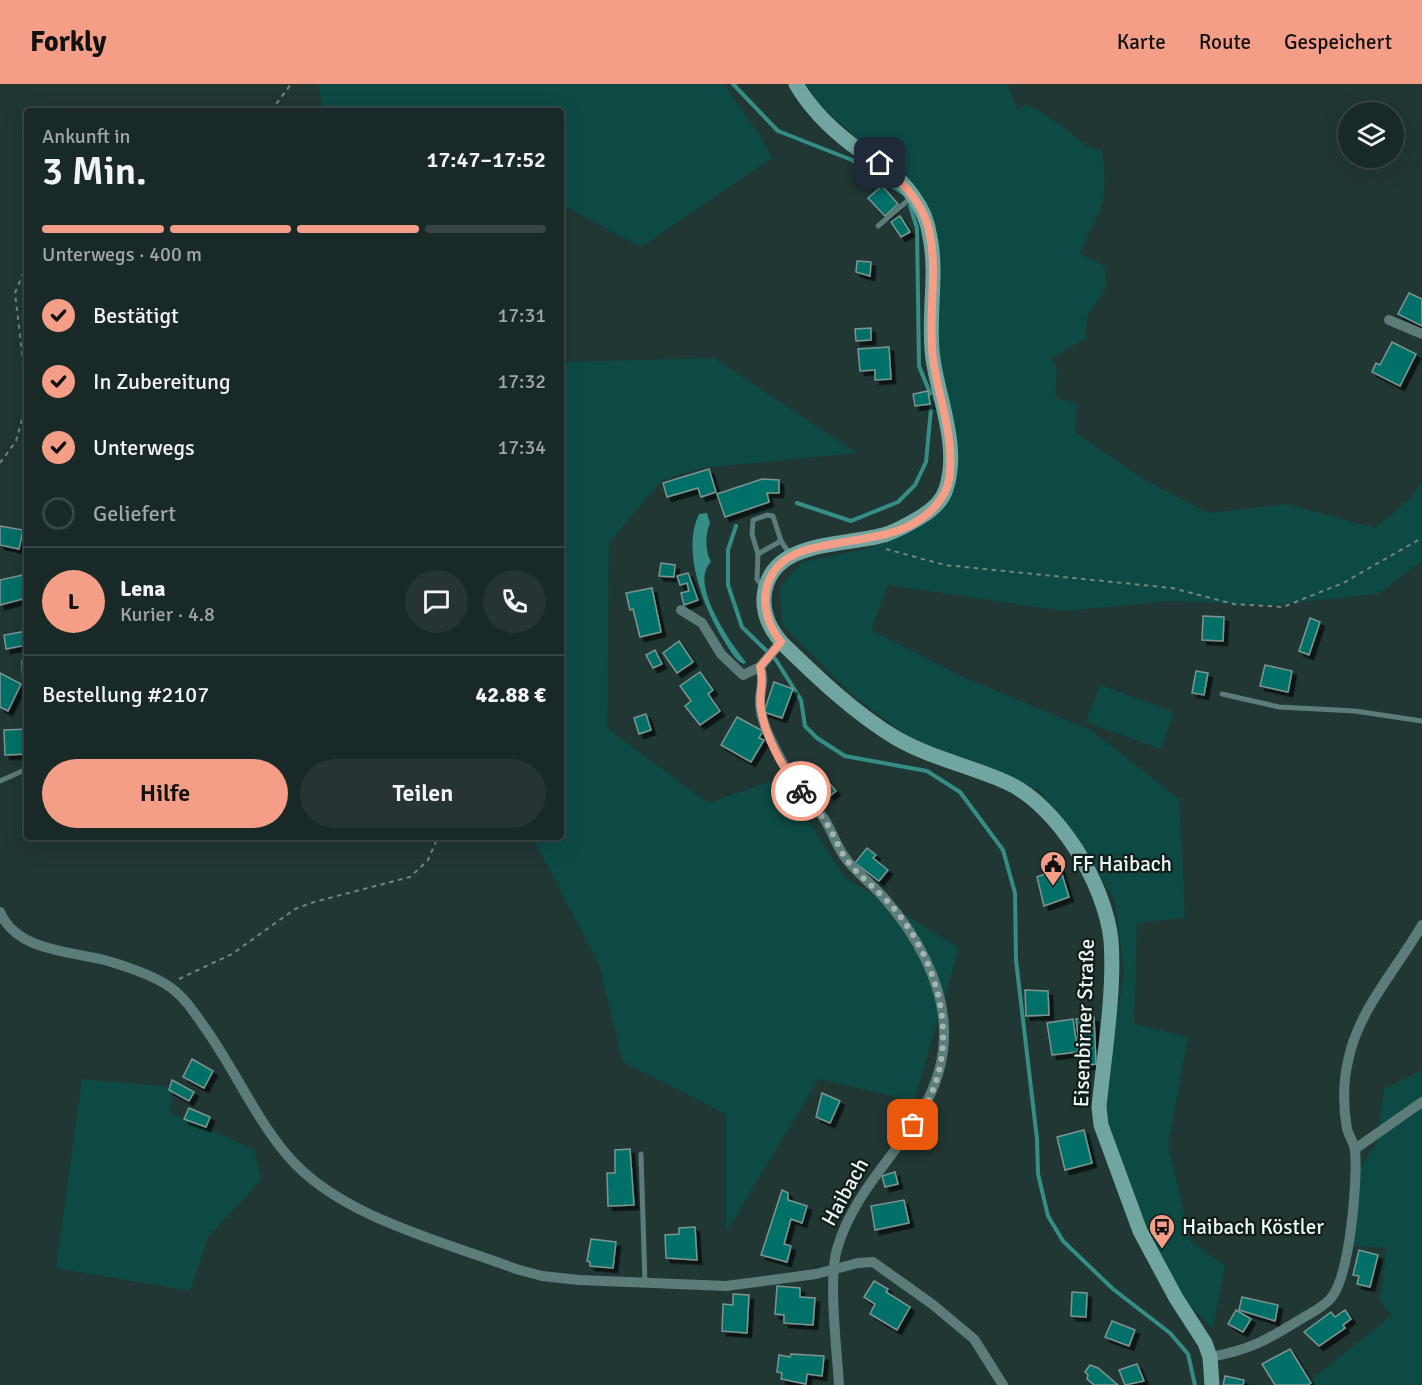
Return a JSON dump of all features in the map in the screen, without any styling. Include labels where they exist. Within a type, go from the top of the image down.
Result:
[{"type":"main road","points":[[765,590],[775,568],[791,556],[804,550],[887,534],[928,513],[945,491],[950,472],[948,430],[933,358],[930,330],[930,237],[921,209],[913,196],[893,174],[828,125],[796,84]]},
{"type":"main road","name":"Eisenbirner Straße","points":[[765,590],[766,615],[777,647],[896,737],[937,758],[1008,783],[1024,792],[1057,824],[1082,859],[1101,902],[1110,939],[1099,1107],[1101,1125],[1140,1231],[1176,1298],[1205,1343],[1210,1357],[1212,1385]]},
{"type":"street","points":[[1389,320],[1422,334]]},
{"type":"street","points":[[681,610],[702,624],[721,654],[743,675],[762,664],[777,647]]},
{"type":"street","name":"Haibach","points":[[762,664],[761,710],[779,757],[797,786],[824,819],[846,860],[884,898],[907,926],[933,979],[942,1009],[944,1050],[935,1088],[922,1113],[857,1202],[838,1245],[834,1270],[839,1385]]},
{"type":"street","points":[[0,912],[13,931],[25,939],[41,946],[108,961],[171,988],[187,1003],[212,1037],[286,1155],[323,1190],[342,1202],[494,1261],[542,1276],[645,1284],[726,1286],[834,1270],[865,1262],[881,1267],[974,1339],[1003,1385]]},
{"type":"street","points":[[1210,1357],[1256,1346],[1331,1298],[1341,1276],[1349,1244],[1355,1149],[1348,1130],[1344,1095],[1352,1044],[1367,1012],[1422,925]]},
{"type":"street","points":[[1355,1149],[1422,1102]]},
{"type":"lane","points":[[878,226],[913,196]]},
{"type":"lane","points":[[765,590],[756,579],[758,554],[751,524],[757,517],[773,516],[781,541],[791,556]]},
{"type":"lane","points":[[758,554],[781,541]]},
{"type":"lane","points":[[1222,694],[1280,707],[1355,711],[1422,721]]},
{"type":"lane","points":[[0,781],[24,770]]},
{"type":"lane","points":[[641,1154],[645,1284]]},
{"type":"path","points":[[273,108],[291,84]]},
{"type":"path","points":[[24,271],[15,293],[24,370]]},
{"type":"path","points":[[0,463],[16,441],[24,412]]},
{"type":"path","points":[[859,541],[945,565],[1172,588],[1234,604],[1283,607],[1343,583],[1422,538]]},
{"type":"path","points":[[171,988],[184,975],[232,954],[295,909],[410,877],[428,860],[437,840]]},
{"type":"shaded area","points":[[319,84],[724,84],[758,132],[772,158],[641,247],[564,206],[564,108],[322,108]]},
{"type":"shaded area","points":[[806,84],[1007,84],[1018,111],[1027,104],[1064,127],[1087,147],[1102,150],[1103,200],[1080,254],[1105,266],[1106,289],[1087,315],[1086,339],[1051,358],[1057,368],[1055,398],[1077,403],[1075,432],[1143,479],[1208,513],[1287,504],[1375,528],[1409,500],[1422,482],[1422,561],[1378,594],[1271,605],[1169,601],[1064,611],[888,585],[871,630],[965,678],[1091,730],[1179,799],[1185,918],[1137,923],[1134,1024],[1188,1037],[1168,1145],[1190,1241],[1225,1266],[1213,1329],[1182,1297],[1150,1241],[1106,1122],[1107,1076],[1124,973],[1115,901],[1091,859],[1040,791],[908,737],[853,695],[782,624],[780,587],[803,562],[866,549],[917,528],[949,501],[955,457],[938,372],[933,218],[902,173],[866,146],[818,103]]},
{"type":"shaded area","points":[[714,358],[857,453],[702,468],[661,481],[609,543],[607,728],[708,803],[781,778],[844,877],[959,948],[914,1101],[819,1079],[726,1232],[726,1114],[623,1062],[599,964],[536,844],[535,840],[564,840],[564,362]]},
{"type":"shaded area","points":[[707,513],[710,523],[706,542],[711,562],[705,572],[708,598],[731,642],[746,662],[744,664],[737,660],[716,626],[697,579],[692,545],[694,529],[699,514]]},
{"type":"shaded area","points":[[1100,685],[1174,712],[1161,749],[1086,722]]},
{"type":"shaded area","points":[[1422,1070],[1422,1385],[1305,1385],[1391,1316],[1380,1300],[1387,1248],[1349,1245],[1358,1170],[1377,1144],[1384,1089]]},
{"type":"shaded area","points":[[82,1079],[173,1087],[170,1113],[254,1149],[261,1180],[208,1237],[190,1291],[56,1268]]},
{"type":"building","points":[[882,186],[898,204],[885,216],[868,198]]},
{"type":"building","points":[[900,216],[910,232],[901,237],[891,222]]},
{"type":"building","points":[[857,261],[871,262],[870,276],[856,272]]},
{"type":"building","points":[[1409,293],[1422,299],[1422,326],[1398,314]]},
{"type":"building","points":[[871,328],[871,340],[856,341],[855,329]]},
{"type":"building","points":[[1392,342],[1416,354],[1400,386],[1372,372],[1376,363],[1380,365]]},
{"type":"building","points":[[889,347],[891,379],[875,380],[875,370],[860,371],[858,349]]},
{"type":"building","points":[[928,391],[930,404],[915,406],[913,394]]},
{"type":"building","points":[[709,469],[716,492],[701,497],[698,488],[667,497],[663,483]]},
{"type":"building","points":[[762,479],[779,480],[779,493],[767,493],[769,502],[725,517],[717,494]]},
{"type":"building","points":[[0,526],[23,530],[19,549],[0,545]]},
{"type":"building","points":[[661,563],[675,565],[674,577],[659,576]]},
{"type":"building","points":[[688,573],[698,600],[684,605],[681,593],[689,591],[687,583],[680,585],[677,576]]},
{"type":"building","points":[[24,575],[24,599],[0,605],[0,580]]},
{"type":"building","points":[[652,588],[661,632],[640,637],[633,609],[630,610],[626,593]]},
{"type":"building","points":[[1203,616],[1224,617],[1223,641],[1202,640]]},
{"type":"building","points":[[1310,618],[1320,622],[1309,655],[1299,651]]},
{"type":"building","points":[[24,632],[24,646],[6,649],[4,635]]},
{"type":"building","points":[[679,641],[693,662],[677,673],[663,653]]},
{"type":"building","points":[[655,650],[662,664],[653,668],[646,655]]},
{"type":"building","points":[[22,661],[24,661],[24,686]]},
{"type":"building","points":[[1265,665],[1292,671],[1288,692],[1260,686]]},
{"type":"building","points":[[1196,671],[1208,673],[1204,695],[1192,693]]},
{"type":"building","points":[[700,672],[713,690],[708,694],[720,711],[700,725],[685,706],[691,701],[680,686]]},
{"type":"building","points":[[0,673],[21,684],[8,711],[0,707]]},
{"type":"building","points":[[774,682],[793,689],[782,718],[764,712]]},
{"type":"building","points":[[646,714],[651,730],[639,734],[634,718]]},
{"type":"building","points":[[737,717],[763,731],[759,738],[764,740],[751,762],[721,745]]},
{"type":"building","points":[[24,729],[24,754],[5,755],[4,730]]},
{"type":"building","points":[[817,769],[836,791],[830,796],[808,776]]},
{"type":"building","points":[[867,848],[876,855],[873,858],[888,870],[879,881],[855,863]]},
{"type":"building","name":"FF Haibach","points":[[1060,868],[1069,897],[1044,906],[1037,877]]},
{"type":"building","points":[[1025,990],[1048,991],[1049,1015],[1026,1016]]},
{"type":"building","points":[[1094,1017],[1096,1064],[1082,1066],[1076,1019]]},
{"type":"building","points":[[1073,1019],[1078,1052],[1052,1055],[1047,1023]]},
{"type":"building","points":[[192,1059],[213,1071],[204,1088],[183,1077]]},
{"type":"building","points":[[172,1080],[194,1092],[189,1101],[169,1090]]},
{"type":"building","points":[[822,1093],[840,1101],[830,1123],[816,1117]]},
{"type":"building","points":[[189,1108],[210,1117],[206,1127],[184,1119]]},
{"type":"building","points":[[1084,1130],[1092,1163],[1065,1170],[1057,1137]]},
{"type":"building","points":[[630,1149],[634,1205],[608,1206],[607,1173],[615,1173],[615,1150]]},
{"type":"building","points":[[895,1172],[898,1184],[885,1187],[882,1176]]},
{"type":"building","points":[[782,1190],[788,1193],[788,1200],[807,1206],[802,1223],[791,1219],[784,1244],[791,1246],[787,1262],[761,1255]]},
{"type":"building","points":[[904,1200],[909,1223],[875,1230],[871,1206]]},
{"type":"building","points":[[695,1227],[697,1260],[666,1258],[665,1235],[679,1234],[679,1228]]},
{"type":"building","points":[[591,1239],[616,1242],[613,1268],[590,1266],[590,1262],[587,1261]]},
{"type":"building","points":[[1359,1250],[1378,1255],[1370,1287],[1357,1284],[1359,1276],[1353,1275]]},
{"type":"building","points":[[874,1281],[888,1289],[886,1292],[910,1307],[897,1330],[870,1314],[875,1304],[864,1297]]},
{"type":"building","points":[[777,1286],[800,1288],[800,1297],[815,1298],[813,1325],[784,1323],[784,1315],[775,1314]]},
{"type":"building","points":[[1072,1292],[1087,1293],[1086,1317],[1071,1316]]},
{"type":"building","points":[[733,1294],[749,1295],[747,1333],[722,1331],[723,1304],[733,1305]]},
{"type":"building","points":[[1242,1297],[1278,1305],[1275,1321],[1239,1310]]},
{"type":"building","points":[[1236,1310],[1251,1319],[1243,1332],[1228,1324]]},
{"type":"building","points":[[1345,1310],[1351,1319],[1343,1325],[1345,1328],[1319,1346],[1304,1332],[1331,1312],[1335,1317]]},
{"type":"building","points":[[1112,1321],[1135,1330],[1129,1346],[1105,1337]]},
{"type":"building","points":[[1290,1349],[1311,1383],[1308,1385],[1275,1385],[1262,1364]]},
{"type":"building","points":[[791,1354],[824,1356],[822,1376],[807,1374],[806,1384],[781,1379],[782,1373],[777,1372],[779,1355],[790,1357]]},
{"type":"building","points":[[1137,1364],[1144,1381],[1125,1385],[1119,1370]]},
{"type":"building","points":[[1090,1365],[1098,1368],[1118,1385],[1094,1385],[1087,1379],[1088,1375],[1085,1372]]},
{"type":"building","points":[[1225,1376],[1244,1380],[1243,1385],[1223,1385]]},
{"type":"waterway","points":[[733,84],[778,131],[852,160],[903,193]]},
{"type":"waterway","points":[[797,503],[851,521],[898,502],[915,485],[926,462],[932,398],[919,366],[917,228],[910,206]]},
{"type":"waterway","points":[[736,526],[728,550],[728,585],[742,627],[776,660],[801,700],[805,726],[817,738],[845,756],[927,771],[960,792],[1003,850],[1015,893],[1016,960],[1037,1139],[1038,1174],[1048,1216],[1063,1241],[1113,1289],[1170,1333],[1188,1354],[1195,1385]]},
{"type":"way so far","points":[[801,791],[824,819],[846,860],[874,886],[907,926],[939,995],[944,1026],[943,1059],[930,1101],[913,1125]]},
{"type":"place","name":"FF Haibach","points":[[1053,887]]},
{"type":"place","name":"Haibach Köstler","points":[[1162,1250]]},
{"type":"route","points":[[801,791],[779,757],[761,710],[763,677],[760,667],[781,642],[771,629],[766,615],[764,603],[768,580],[775,568],[782,562],[804,550],[859,541],[887,534],[910,524],[928,513],[939,502],[945,491],[950,472],[948,430],[933,358],[930,330],[932,255],[930,237],[921,209],[913,196],[899,179],[880,163]]}]
